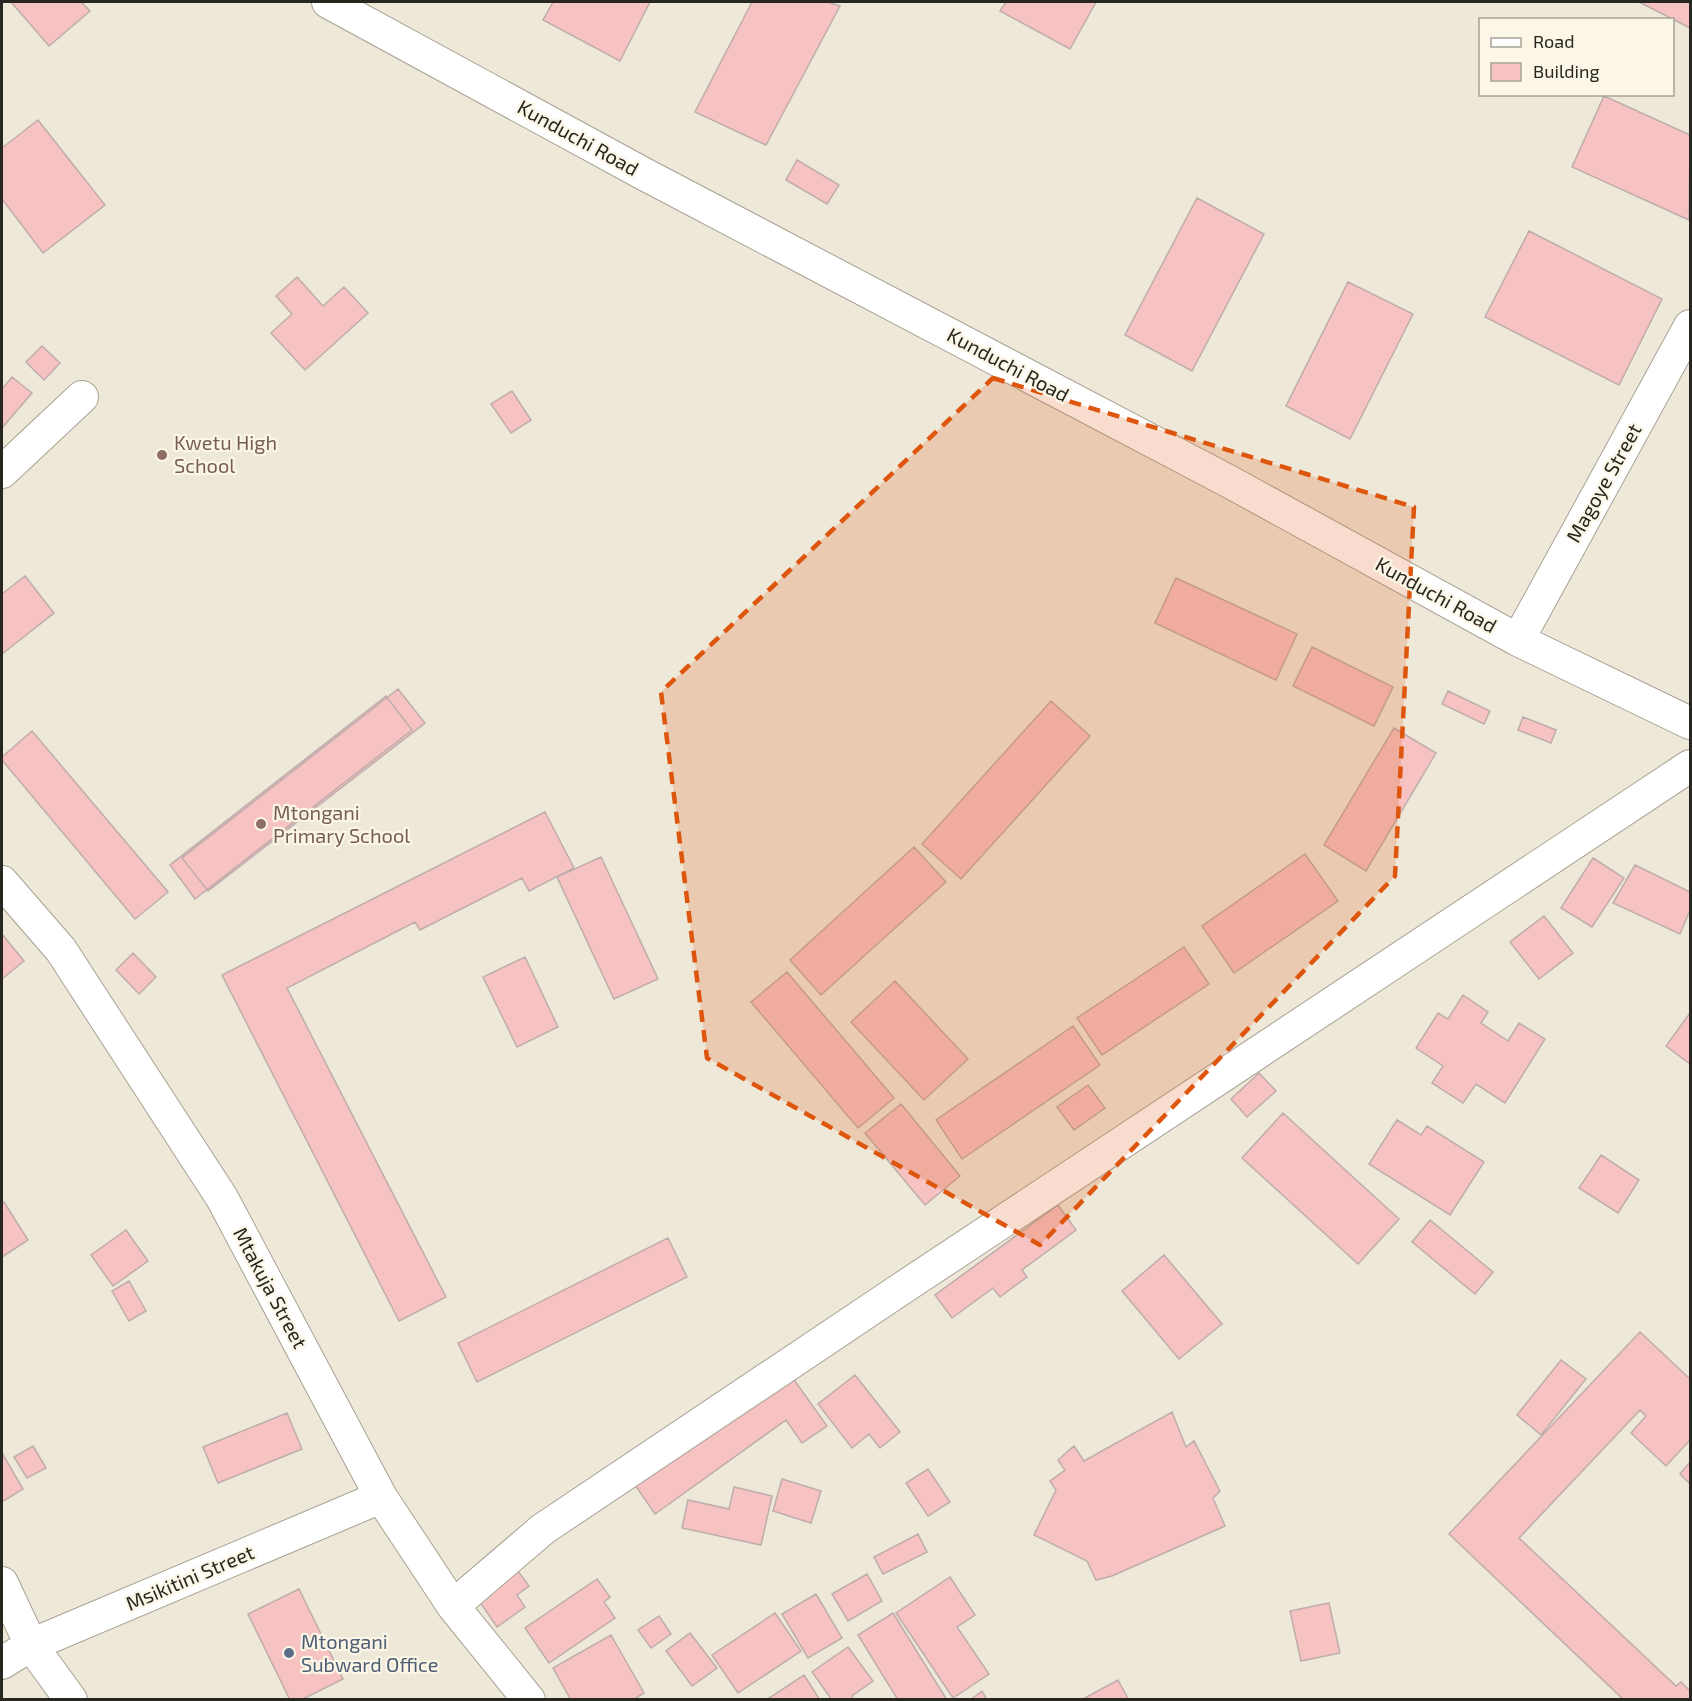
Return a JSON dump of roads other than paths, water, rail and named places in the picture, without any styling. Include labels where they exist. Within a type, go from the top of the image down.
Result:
[{"type":"street","name":"Kunduchi Road","points":[[328,2],[644,174],[1230,482],[1518,640],[1690,723]]},
{"type":"street","name":"Magoye Street","points":[[1518,640],[1690,326]]},
{"type":"street","points":[[2,472],[82,397]]},
{"type":"street","points":[[453,1605],[553,1522],[1690,766]]},
{"type":"street","name":"Mtakuja Street","points":[[2,882],[61,950],[222,1198],[381,1497],[453,1605],[529,1700]]},
{"type":"street","name":"Msikitini Street","points":[[2,1663],[31,1645],[381,1497]]},
{"type":"street","points":[[2,1582],[31,1645],[71,1700]]},
{"type":"place","name":"Kwetu High School","points":[[162,455]]},
{"type":"place","name":"Mtongani Primary School","points":[[261,824]]},
{"type":"place","name":"Mtongani Subward Office","points":[[289,1653]]}]
